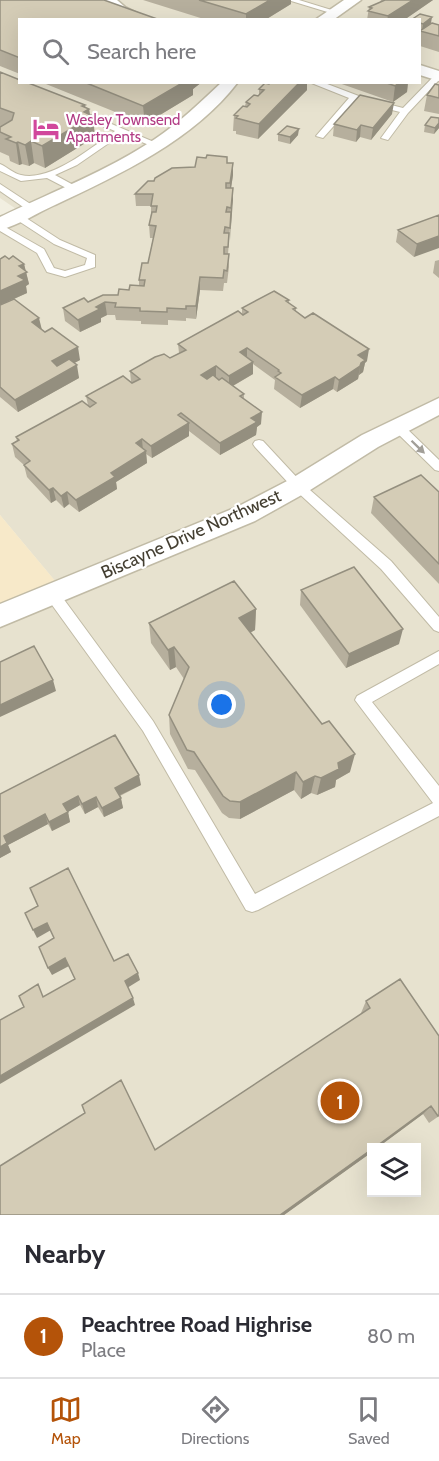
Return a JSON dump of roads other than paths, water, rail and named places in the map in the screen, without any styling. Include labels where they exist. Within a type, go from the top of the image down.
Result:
[{"type":"street","points":[[110,0],[112,4],[138,18]]},
{"type":"street","points":[[328,16],[354,0]]},
{"type":"street","points":[[421,70],[439,76]]},
{"type":"street","points":[[0,226],[157,145],[177,131],[229,84]]},
{"type":"street","name":"Biscayne Drive Northwest","points":[[0,616],[246,514],[298,486],[397,426],[439,406]]},
{"type":"lane","points":[[291,0],[328,16]]},
{"type":"lane","points":[[385,138],[405,111],[439,76]]},
{"type":"lane","points":[[318,84],[354,98],[405,111]]},
{"type":"lane","points":[[320,136],[354,98]]},
{"type":"lane","points":[[78,113],[157,145]]},
{"type":"lane","points":[[0,167],[20,178],[48,175],[65,167],[122,130]]},
{"type":"lane","points":[[48,175],[74,189]]},
{"type":"lane","points":[[0,187],[57,242],[92,257],[90,267],[65,274],[50,270],[41,251],[0,226]]},
{"type":"lane","points":[[397,426],[439,467]]},
{"type":"lane","points":[[259,444],[298,486],[386,565],[439,626]]},
{"type":"lane","points":[[52,594],[148,726],[252,904],[439,808]]},
{"type":"lane","points":[[439,657],[362,700],[439,798]]},
{"type":"place","name":"Wesley Townsend Apartments","points":[[46,129]]},
{"type":"place","name":"Peachtree Road Highrise","points":[[340,1101]]}]
